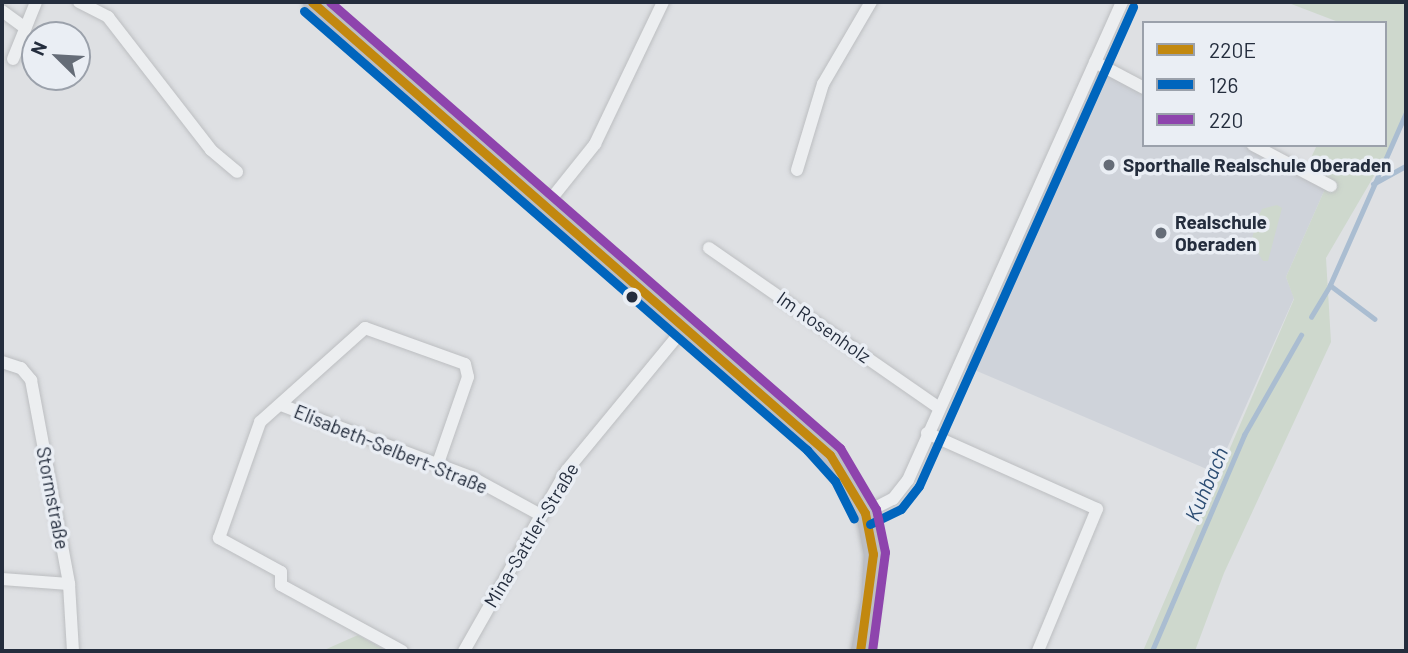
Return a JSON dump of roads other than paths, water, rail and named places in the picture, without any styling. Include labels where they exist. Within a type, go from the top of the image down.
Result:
[{"type":"main road","points":[[312,2],[816,440],[845,474],[865,513],[873,574],[860,651]]},
{"type":"street","points":[[28,21],[36,2]]},
{"type":"street","points":[[79,2],[108,17],[211,150],[237,172]]},
{"type":"street","points":[[547,204],[595,144],[663,2]]},
{"type":"street","points":[[797,170],[823,84],[871,2]]},
{"type":"street","points":[[865,513],[894,499],[903,489],[1122,2]]},
{"type":"street","points":[[2,10],[21,25]]},
{"type":"street","points":[[13,59],[21,38]]},
{"type":"street","points":[[1095,62],[1142,87]]},
{"type":"street","points":[[1257,147],[1331,186]]},
{"type":"street","name":"Im Rosenholz","points":[[709,248],[939,408]]},
{"type":"street","name":"Mina-Sattler-Straße","points":[[464,651],[539,514],[598,429],[685,327]]},
{"type":"street","points":[[401,651],[281,585],[281,572],[219,538],[260,422],[281,405],[294,387],[365,328],[465,364],[468,377],[438,463]]},
{"type":"street","name":"Stormstraße","points":[[2,362],[21,368],[31,380],[69,584],[73,651]]},
{"type":"street","name":"Elisabeth-Selbert-Straße","points":[[281,405],[438,463],[539,514]]},
{"type":"street","points":[[927,433],[1097,509],[1038,651]]},
{"type":"street","points":[[2,579],[69,584]]},
{"type":"waterway","name":"Kuhbach","points":[[1311,317],[1330,285],[1406,113]]},
{"type":"waterway","name":"Kuhbach","points":[[1373,184],[1406,166]]},
{"type":"waterway","name":"Kuhbach","points":[[1330,285],[1375,319]]},
{"type":"waterway","name":"Kuhbach","points":[[1152,651],[1244,435],[1301,335]]},
{"type":"place","name":"Sporthalle Realschule Oberaden","points":[[1109,165]]},
{"type":"place","name":"Realschule Oberaden","points":[[1161,233]]}]
